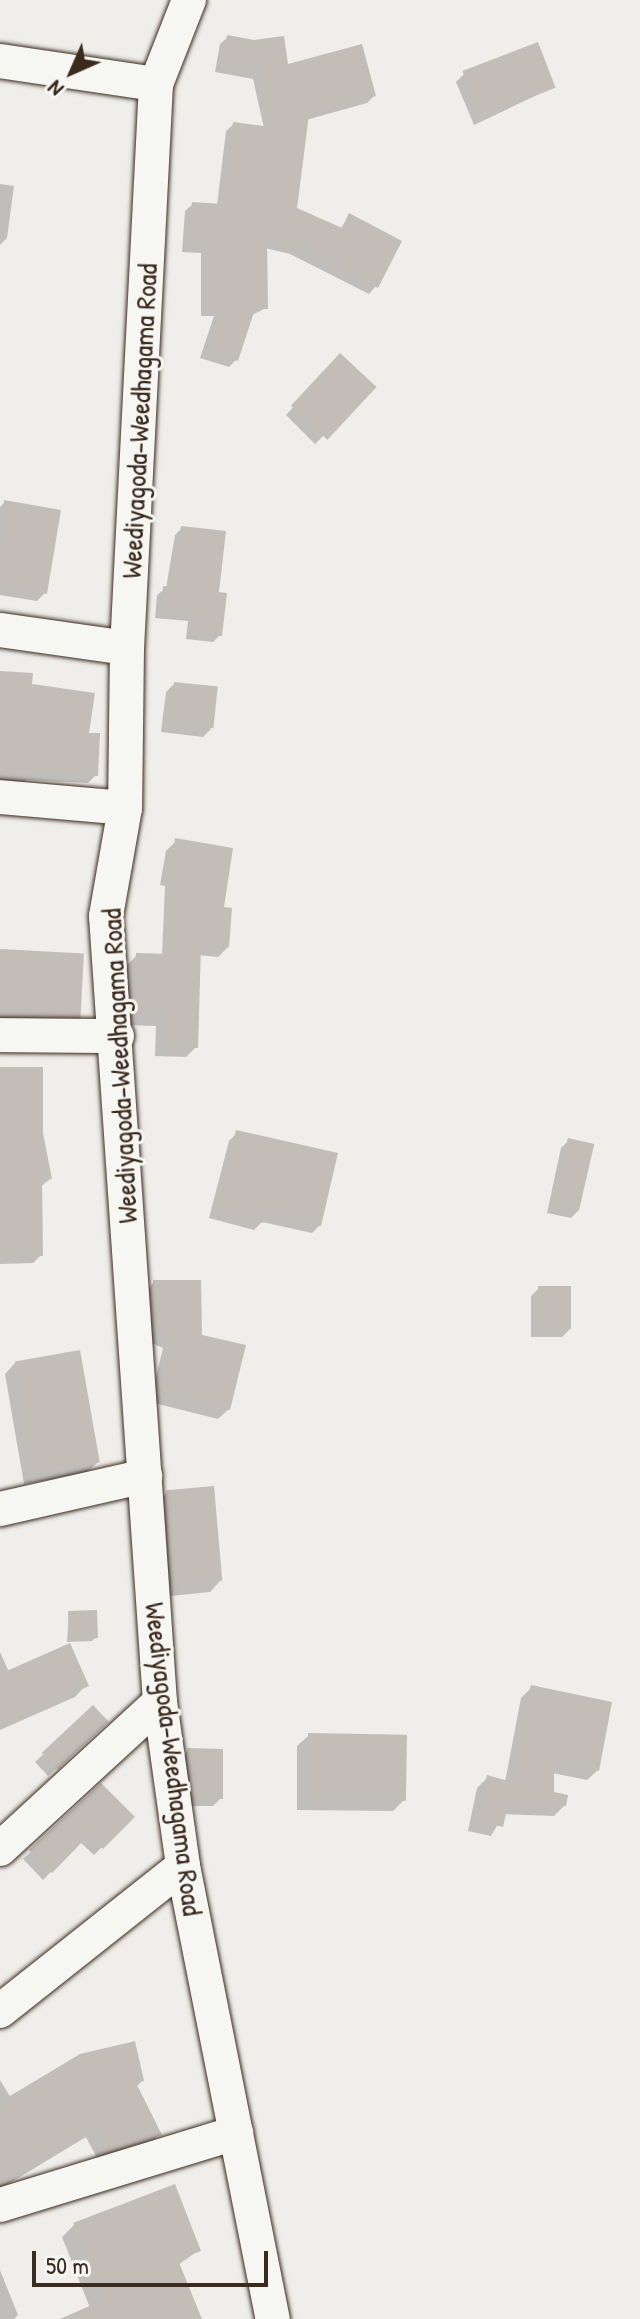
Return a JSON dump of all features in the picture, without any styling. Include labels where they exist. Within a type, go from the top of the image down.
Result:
[{"type":"street","name":"Weediyagoda-Weedhagama Road","points":[[189,0],[156,84],[127,648],[125,808],[106,916],[117,1036],[160,1702],[183,1866],[273,2319]]},
{"type":"street","points":[[0,61],[156,84]]},
{"type":"street","points":[[0,630],[127,648]]},
{"type":"street","points":[[0,797],[125,808]]},
{"type":"street","points":[[0,1035],[117,1036]]},
{"type":"street","points":[[0,1509],[145,1476]]},
{"type":"street","points":[[0,1849],[160,1702]]},
{"type":"street","points":[[0,2011],[183,1866]]},
{"type":"street","points":[[0,2205],[236,2133]]},
{"type":"building","points":[[227,35],[254,40],[284,36],[288,64],[362,44],[376,96],[309,115],[297,208],[342,228],[349,213],[402,241],[378,288],[297,247],[296,251],[267,239],[268,309],[255,309],[238,361],[207,351],[220,309],[208,309],[207,246],[189,245],[192,202],[223,204],[233,122],[272,127],[260,72],[222,65]]},
{"type":"building","points":[[538,42],[556,88],[480,117],[462,71]]},
{"type":"building","points":[[340,353],[377,387],[327,440],[291,406]]},
{"type":"building","points":[[4,500],[61,510],[47,594],[0,586]]},
{"type":"building","points":[[181,526],[226,531],[219,592],[227,593],[222,636],[192,633],[194,615],[161,611],[163,586],[172,587]]},
{"type":"building","points":[[0,671],[33,673],[32,684],[95,693],[89,733],[100,733],[98,776],[30,772],[30,780],[0,777]]},
{"type":"building","points":[[174,682],[218,687],[213,728],[170,724]]},
{"type":"building","points":[[175,838],[233,848],[224,907],[232,908],[229,947],[201,946],[198,1048],[164,1047],[165,1017],[135,1016],[136,953],[170,954],[174,876],[169,875]]},
{"type":"building","points":[[0,949],[84,953],[80,1019],[0,1015]]},
{"type":"building","points":[[0,1067],[43,1067],[43,1133],[52,1179],[42,1180],[43,1256],[0,1257]]},
{"type":"building","points":[[236,1130],[338,1153],[321,1226],[266,1213],[263,1223],[216,1210]]},
{"type":"building","points":[[568,1138],[594,1144],[579,1210],[553,1204]]},
{"type":"building","points":[[153,1280],[201,1280],[202,1335],[246,1345],[230,1410],[159,1392],[172,1338],[154,1330]]},
{"type":"building","points":[[538,1286],[571,1286],[571,1329],[538,1329]]},
{"type":"building","points":[[80,1350],[100,1462],[35,1474],[15,1361]]},
{"type":"building","points":[[214,1486],[222,1581],[174,1585],[166,1490]]},
{"type":"building","points":[[97,1610],[98,1638],[69,1639],[68,1611]]},
{"type":"building","points":[[70,1643],[89,1686],[0,1725],[0,1674]]},
{"type":"building","points":[[531,1685],[612,1702],[599,1771],[554,1762],[554,1792],[568,1795],[566,1806],[508,1805],[503,1827],[477,1821],[487,1775],[512,1782]]},
{"type":"building","points":[[93,1705],[109,1722],[57,1770],[42,1753]]},
{"type":"building","points":[[308,1733],[407,1735],[406,1801],[307,1799]]},
{"type":"building","points":[[187,1748],[223,1749],[223,1799],[194,1799]]},
{"type":"building","points":[[101,1783],[135,1817],[103,1849],[89,1835],[52,1873],[29,1850]]},
{"type":"building","points":[[135,2041],[144,2081],[136,2083],[162,2135],[105,2152],[95,2131],[0,2183],[0,2102],[80,2054]]},
{"type":"building","points":[[175,2184],[201,2251],[178,2260],[202,2319],[60,2319],[103,2300],[73,2223]]}]
